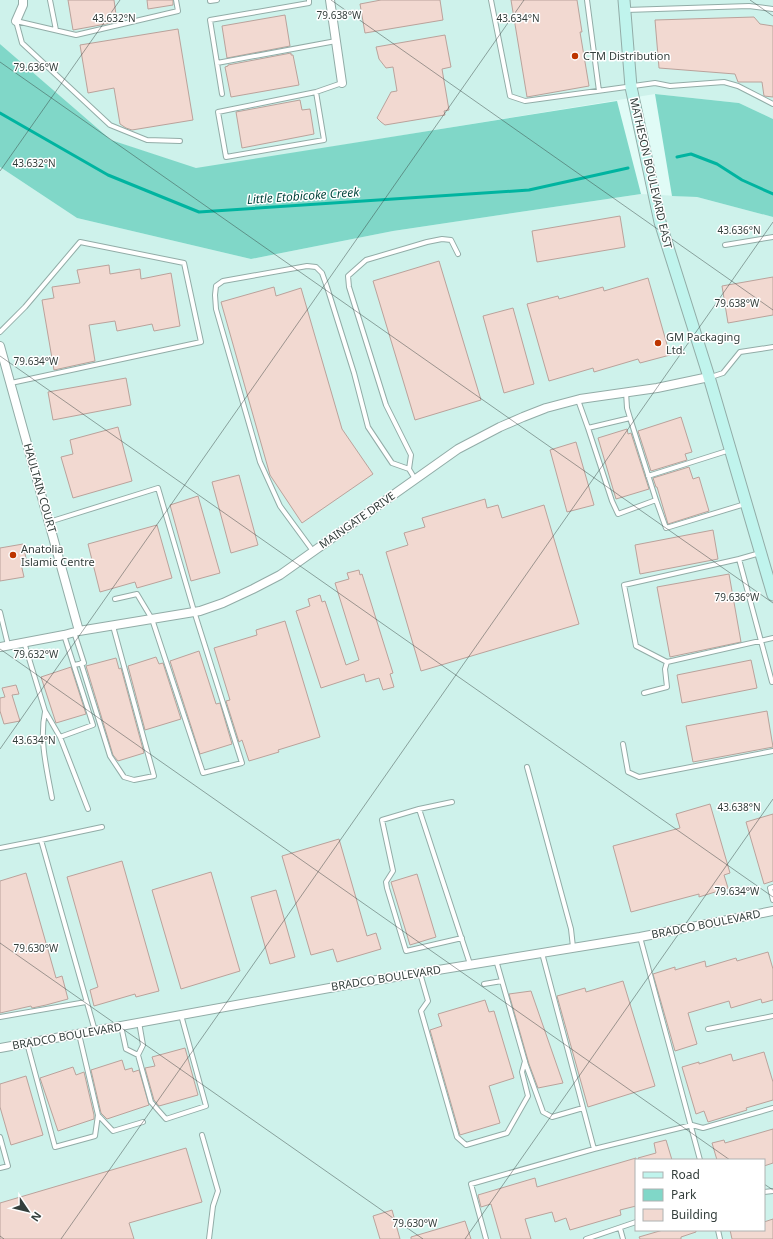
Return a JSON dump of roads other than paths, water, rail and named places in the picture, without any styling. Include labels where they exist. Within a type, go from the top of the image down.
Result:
[{"type":"street","points":[[16,21],[23,5],[23,0]]},
{"type":"street","points":[[330,0],[342,83]]},
{"type":"street","name":"MATHESON BOULEVARD EAST","points":[[624,5],[631,87],[660,222],[773,595]]},
{"type":"street","name":"HAULTAIN COURT","points":[[0,346],[49,522],[77,631]]},
{"type":"street","name":"MAINGATE DRIVE","points":[[4,646],[64,635],[77,631],[194,611],[223,603],[280,575],[458,450],[500,427],[546,408],[578,400],[657,388],[708,377]]},
{"type":"street","name":"BRADCO BOULEVARD","points":[[0,1048],[338,986],[640,937],[773,911]]},
{"type":"lane","points":[[50,0],[56,30]]},
{"type":"lane","points":[[176,0],[178,11],[76,34],[16,21],[22,43],[110,125],[146,140],[180,141]]},
{"type":"lane","points":[[210,0],[217,0]]},
{"type":"lane","points":[[222,94],[210,20],[309,3],[309,0]]},
{"type":"lane","points":[[491,0],[510,96],[525,101],[656,83],[670,86],[724,82],[738,86],[773,104]]},
{"type":"lane","points":[[587,0],[599,91]]},
{"type":"lane","points":[[624,5],[750,6],[773,9]]},
{"type":"lane","points":[[217,63],[336,41]]},
{"type":"lane","points":[[316,92],[324,140],[226,157],[218,112],[316,92],[342,83]]},
{"type":"lane","points":[[724,245],[773,237]]},
{"type":"lane","points":[[415,480],[409,469],[411,455],[386,405],[349,287],[348,276],[366,260],[442,239],[451,240],[458,254]]},
{"type":"lane","points":[[0,332],[25,307],[80,242],[184,263],[201,342],[11,383]]},
{"type":"lane","points":[[313,551],[280,506],[260,462],[216,309],[216,286],[223,281],[307,266],[316,267],[322,273],[327,287],[354,373],[368,427],[392,464],[409,469]]},
{"type":"lane","points":[[708,377],[723,373],[740,352],[773,347]]},
{"type":"lane","points":[[626,392],[627,408],[666,528],[746,504]]},
{"type":"lane","points":[[578,400],[612,501],[618,514],[656,500]]},
{"type":"lane","points":[[588,428],[630,418]]},
{"type":"lane","points":[[648,476],[730,450]]},
{"type":"lane","points":[[49,522],[158,488],[194,611],[242,763],[203,773],[152,619],[137,594],[115,599]]},
{"type":"lane","points":[[760,553],[740,559],[624,585],[636,646],[667,662],[773,638]]},
{"type":"lane","points":[[740,559],[772,682]]},
{"type":"lane","points":[[0,612],[4,646]]},
{"type":"lane","points":[[81,663],[110,756],[124,777],[134,780],[154,776],[113,625]]},
{"type":"lane","points":[[74,665],[84,663],[77,631]]},
{"type":"lane","points":[[60,737],[93,725],[64,635]]},
{"type":"lane","points":[[24,642],[45,711],[60,737],[88,809]]},
{"type":"lane","points":[[644,693],[667,687],[665,669],[667,662]]},
{"type":"lane","points":[[45,711],[43,723],[44,752],[52,798]]},
{"type":"lane","points":[[622,744],[628,772],[639,777],[773,751]]},
{"type":"lane","points":[[527,767],[571,929],[573,947]]},
{"type":"lane","points":[[452,802],[382,820],[393,871],[386,882],[406,951],[462,938]]},
{"type":"lane","points":[[420,809],[470,965]]},
{"type":"lane","points":[[0,848],[102,827]]},
{"type":"lane","points":[[40,840],[95,1031]]},
{"type":"lane","points":[[773,887],[770,888],[773,900]]},
{"type":"lane","points":[[640,937],[692,1125],[700,1159]]},
{"type":"lane","points":[[542,953],[594,1149]]},
{"type":"lane","points":[[496,960],[525,1061],[543,1112],[552,1117],[583,1108]]},
{"type":"lane","points":[[420,973],[428,1001],[421,1011],[457,1137],[466,1145],[507,1133],[528,1096],[522,1072],[525,1061]]},
{"type":"lane","points":[[484,984],[502,980]]},
{"type":"lane","points":[[0,1017],[86,1002]]},
{"type":"lane","points":[[139,1022],[143,1045],[138,1054],[151,1102],[166,1119],[206,1106],[181,1015]]},
{"type":"lane","points":[[708,1029],[773,1016]]},
{"type":"lane","points":[[121,1026],[126,1049],[138,1054]]},
{"type":"lane","points":[[27,1043],[55,1147],[95,1136],[98,1115],[78,1034]]},
{"type":"lane","points":[[486,1239],[471,1184],[594,1149],[692,1125],[703,1128],[773,1108]]},
{"type":"lane","points":[[98,1115],[113,1131],[143,1122]]},
{"type":"lane","points":[[202,1135],[218,1191],[213,1206],[209,1239]]},
{"type":"lane","points":[[0,1137],[8,1166],[0,1168]]},
{"type":"lane","points":[[586,1239],[635,1222]]},
{"type":"lane","points":[[620,1228],[623,1239]]},
{"type":"waterway","name":"Little Etobicoke Creek","points":[[0,113],[108,175],[199,212],[529,190],[628,168]]},
{"type":"waterway","name":"Little Etobicoke Creek","points":[[677,157],[691,154],[717,164],[742,180],[773,194]]},
{"type":"place","name":"CTM Distribution","points":[[575,56]]},
{"type":"place","name":"GM Packaging Ltd.","points":[[658,343]]},
{"type":"place","name":"Anatolia Islamic Centre","points":[[13,555]]}]
